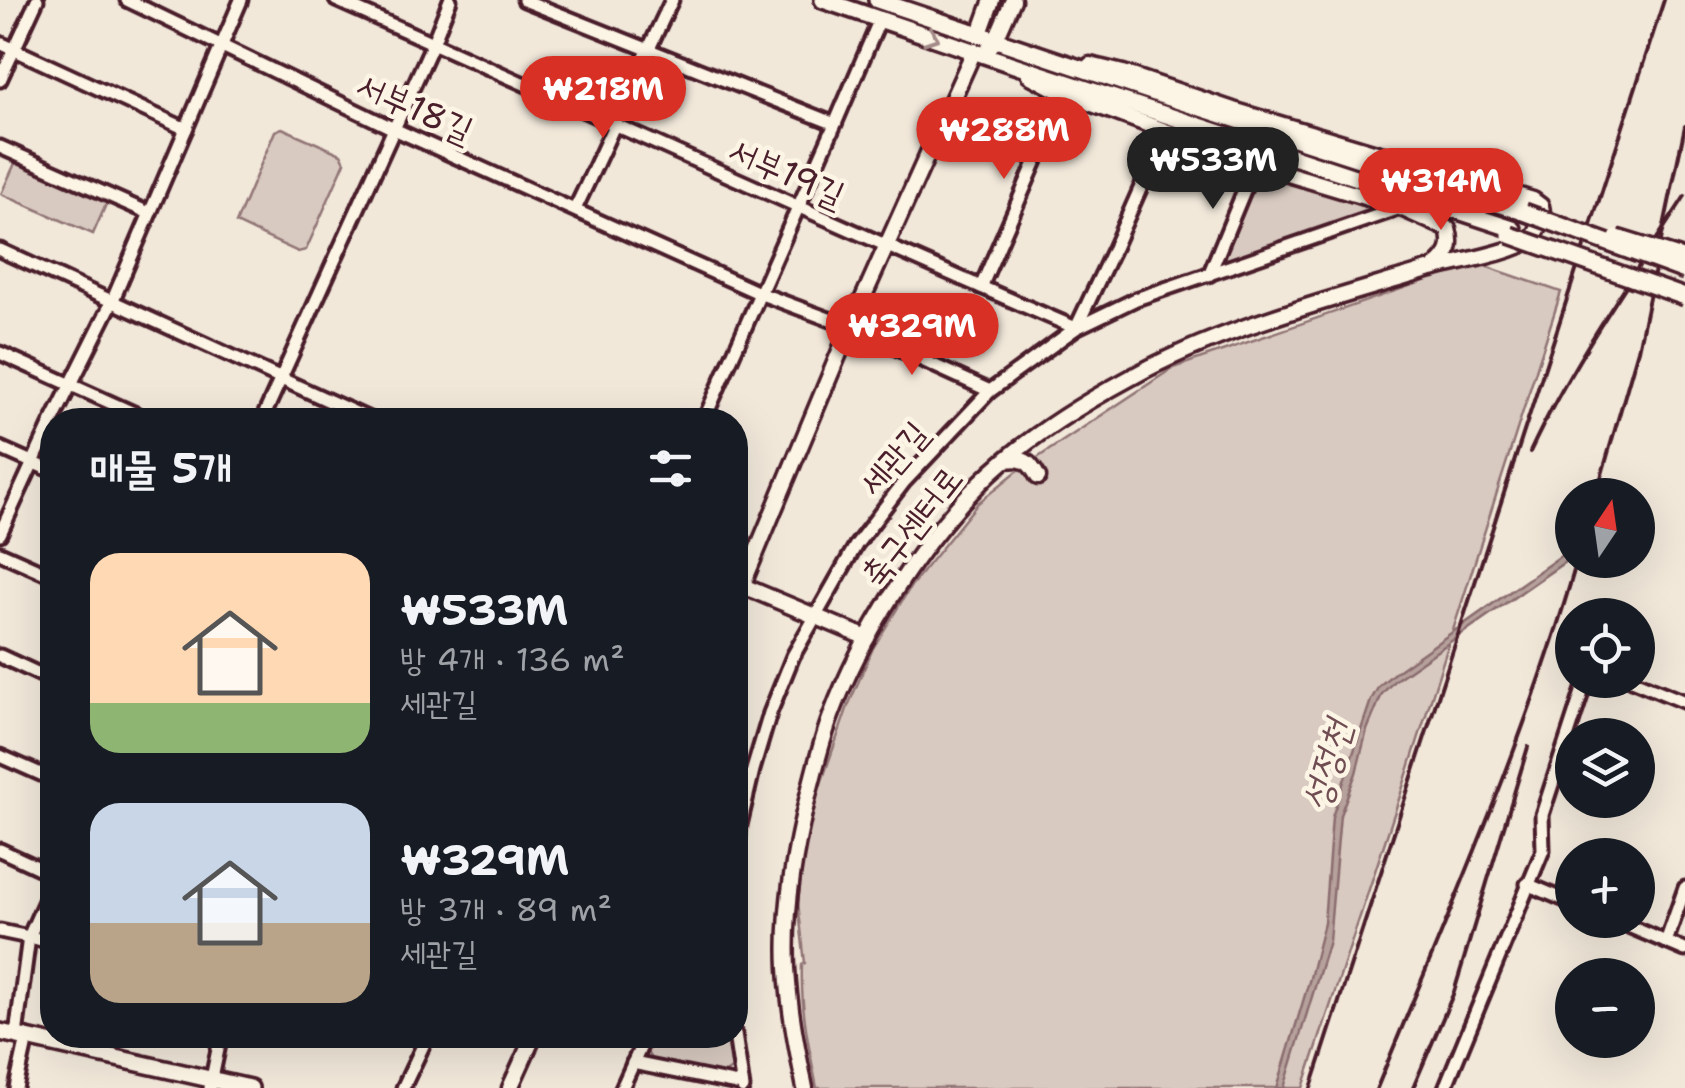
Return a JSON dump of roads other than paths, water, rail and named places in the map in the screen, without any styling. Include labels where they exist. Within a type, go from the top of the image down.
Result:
[{"type":"main road","points":[[823,0],[1163,96],[1524,212],[1685,259]]},
{"type":"main road","points":[[876,0],[1164,122],[1388,189],[1685,286]]},
{"type":"main road","points":[[1388,189],[1685,297]]},
{"type":"main road","points":[[1524,212],[1685,270]]},
{"type":"main road","points":[[14,1035],[40,1041]]},
{"type":"main road","points":[[66,1048],[211,1084],[250,1088]]},
{"type":"street","points":[[0,80],[37,0]]},
{"type":"street","name":"서부18길","points":[[127,0],[394,129],[990,391]]},
{"type":"street","points":[[58,408],[112,302],[241,0]]},
{"type":"street","name":"서부19길","points":[[336,0],[1076,328]]},
{"type":"street","points":[[267,408],[450,0]]},
{"type":"street","points":[[524,0],[836,124]]},
{"type":"street","points":[[575,209],[672,0]]},
{"type":"street","points":[[991,48],[992,0]]},
{"type":"street","points":[[748,563],[966,69],[991,48],[1012,0]]},
{"type":"street","points":[[709,408],[880,19]]},
{"type":"street","points":[[0,43],[186,129]]},
{"type":"street","points":[[991,48],[1065,94],[1164,122],[1256,164],[1401,208],[1448,229],[1451,241],[1447,256],[1432,269]]},
{"type":"street","name":"축구센터로","points":[[805,1088],[787,966],[790,905],[798,838],[830,720],[867,638],[905,577],[983,480],[1064,418],[1131,377],[1265,321],[1508,249],[1530,240],[1543,214],[1541,206],[1533,200],[1123,73],[991,48]]},
{"type":"street","points":[[981,287],[1065,94]]},
{"type":"street","points":[[1076,328],[1114,248],[1164,122]]},
{"type":"street","points":[[0,148],[149,213]]},
{"type":"street","points":[[1209,275],[1256,164]]},
{"type":"street","name":"세관길","points":[[748,792],[770,714],[793,656],[856,545],[904,482],[990,391],[1076,328],[1136,299],[1401,208]]},
{"type":"street","points":[[0,250],[344,408]]},
{"type":"street","points":[[0,354],[122,408]]},
{"type":"street","points":[[0,448],[40,466]]},
{"type":"street","points":[[0,534],[40,449]]},
{"type":"street","points":[[1006,460],[1020,458],[1038,476]]},
{"type":"street","points":[[0,552],[40,570]]},
{"type":"street","points":[[748,588],[867,638]]},
{"type":"street","points":[[0,656],[40,674]]},
{"type":"street","points":[[1655,690],[1685,702]]},
{"type":"street","points":[[1445,1088],[1543,850],[1542,815],[1580,698]]},
{"type":"street","points":[[0,756],[40,774]]},
{"type":"street","points":[[0,850],[40,868]]},
{"type":"street","points":[[1528,884],[1555,896]]},
{"type":"street","points":[[1666,942],[1685,888]]},
{"type":"street","points":[[16,1088],[14,1035],[30,937],[40,913]]},
{"type":"street","points":[[0,931],[40,939]]},
{"type":"street","points":[[1655,937],[1685,950]]},
{"type":"street","points":[[211,1084],[218,1048]]},
{"type":"street","points":[[403,1088],[422,1048]]},
{"type":"street","points":[[510,1088],[528,1048]]},
{"type":"street","points":[[622,1088],[640,1048]]},
{"type":"street","points":[[633,1064],[743,1086],[737,1048]]},
{"type":"railway","points":[[1311,1088],[1664,0]]},
{"type":"railway","points":[[1601,478],[1638,350],[1685,126]]},
{"type":"railway","points":[[1530,452],[1583,353],[1685,196]]},
{"type":"railway","points":[[1377,1088],[1510,761],[1572,578]]},
{"type":"railway","points":[[1413,1088],[1454,992],[1528,747]]},
{"type":"water label","name":"성정천","points":[[1326,765]]}]
